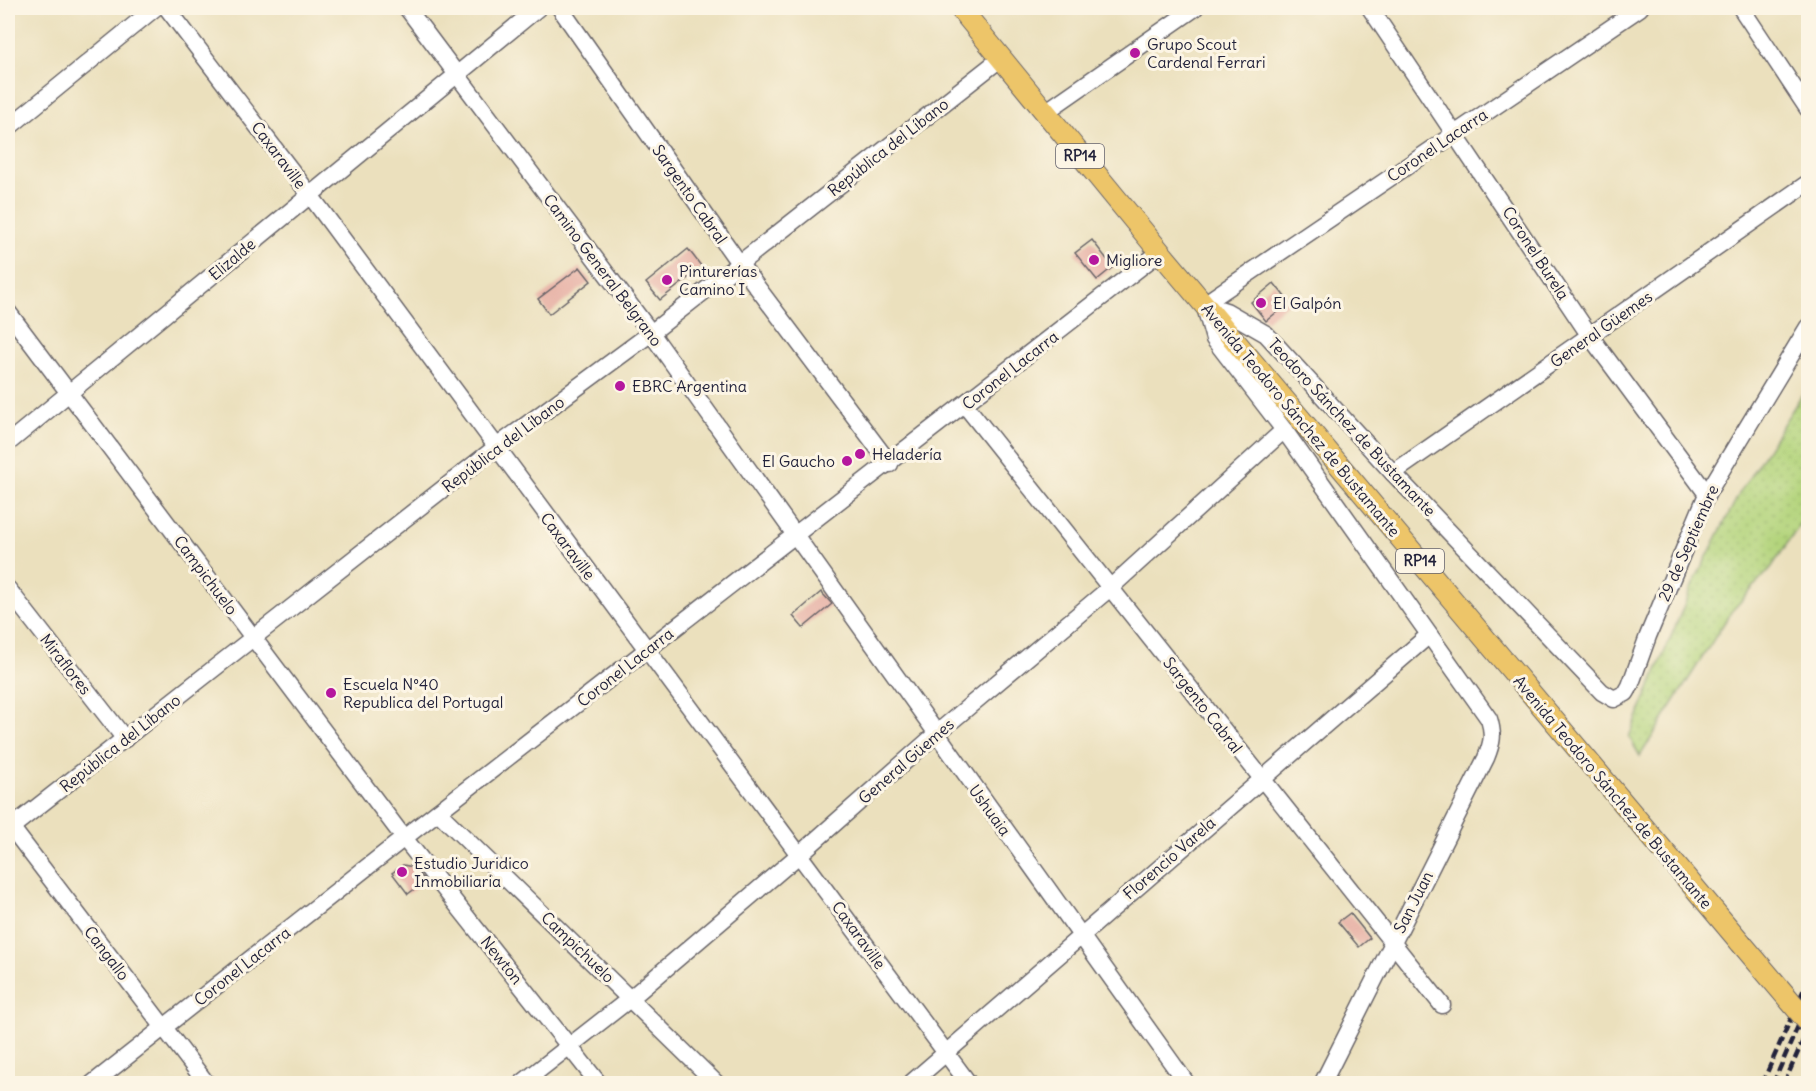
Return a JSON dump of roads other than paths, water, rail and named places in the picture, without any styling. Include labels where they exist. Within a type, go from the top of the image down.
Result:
[{"type":"main road","name":"Avenida Teodoro Sánchez de Bustamante","points":[[960,8],[1160,252],[1598,775],[1809,1022]]},
{"type":"street","points":[[8,128],[155,8]]},
{"type":"street","name":"Caxaraville","points":[[167,8],[310,195],[495,448],[969,1083]]},
{"type":"street","name":"Camino General Belgrano","points":[[407,8],[651,333],[797,534]]},
{"type":"street","name":"Elizalde","points":[[8,444],[538,8]]},
{"type":"street","name":"Sargento Cabral","points":[[560,8],[739,263],[890,464]]},
{"type":"street","points":[[1044,112],[1195,8]]},
{"type":"street","name":"Coronel Burela","points":[[1370,8],[1456,132],[1590,336],[1707,494]]},
{"type":"street","name":"Coronel Lacarra","points":[[1204,304],[1640,8]]},
{"type":"street","points":[[1741,8],[1809,109]]},
{"type":"street","name":"República del Líbano","points":[[9,827],[254,639],[495,448],[651,333],[1000,59]]},
{"type":"street","name":"General Güemes","points":[[1393,473],[1809,183]]},
{"type":"street","name":"Coronel Lacarra","points":[[92,1083],[645,650],[890,464],[1160,252]]},
{"type":"street","points":[[1204,304],[1214,339],[1284,430],[1429,635]]},
{"type":"street","name":"Teodoro Sánchez de Bustamante","points":[[1204,304],[1226,311],[1266,334],[1393,473],[1602,693],[1614,699]]},
{"type":"street","name":"Campichuelo","points":[[8,312],[404,838]]},
{"type":"street","name":"29 de Septiembre","points":[[1614,699],[1626,693],[1630,686],[1648,636],[1707,494],[1809,327]]},
{"type":"street","name":"Sargento Cabral","points":[[965,405],[1442,1005]]},
{"type":"street","name":"General Güemes","points":[[521,1083],[631,998],[800,854],[936,734],[1110,588],[1284,430]]},
{"type":"street","name":"Ushuaia","points":[[797,534],[936,734],[1187,1083]]},
{"type":"street","name":"Miraflores","points":[[8,589],[125,739]]},
{"type":"street","name":"San Juan","points":[[1322,1083],[1493,740],[1489,719],[1429,635]]},
{"type":"street","name":"Florencio Varela","points":[[910,1083],[1429,635]]},
{"type":"street","name":"Campichuelo","points":[[438,812],[717,1083]]},
{"type":"street","name":"Cangallo","points":[[9,827],[207,1083]]},
{"type":"street","name":"Newton","points":[[404,838],[599,1083]]},
{"type":"railway","points":[[1762,1084],[1808,980]]},
{"type":"railway","points":[[1773,1084],[1808,1003]]},
{"type":"railway","points":[[1784,1084],[1808,1029]]},
{"type":"place","name":"Grupo Scout Cardenal Ferrari","points":[[1135,53]]},
{"type":"place","name":"Migliore","points":[[1094,260]]},
{"type":"place","name":"Pinturerías Camino I","points":[[667,280]]},
{"type":"place","name":"El Galpón","points":[[1261,303]]},
{"type":"place","name":"EBRC Argentina","points":[[620,386]]},
{"type":"place","name":"Heladería","points":[[860,454]]},
{"type":"place","name":"El Gaucho","points":[[847,461]]},
{"type":"place","name":"Escuela Nº40 Republica del Portugal","points":[[331,693]]},
{"type":"place","name":"Estudio Juridico Inmobiliaria","points":[[402,872]]}]
